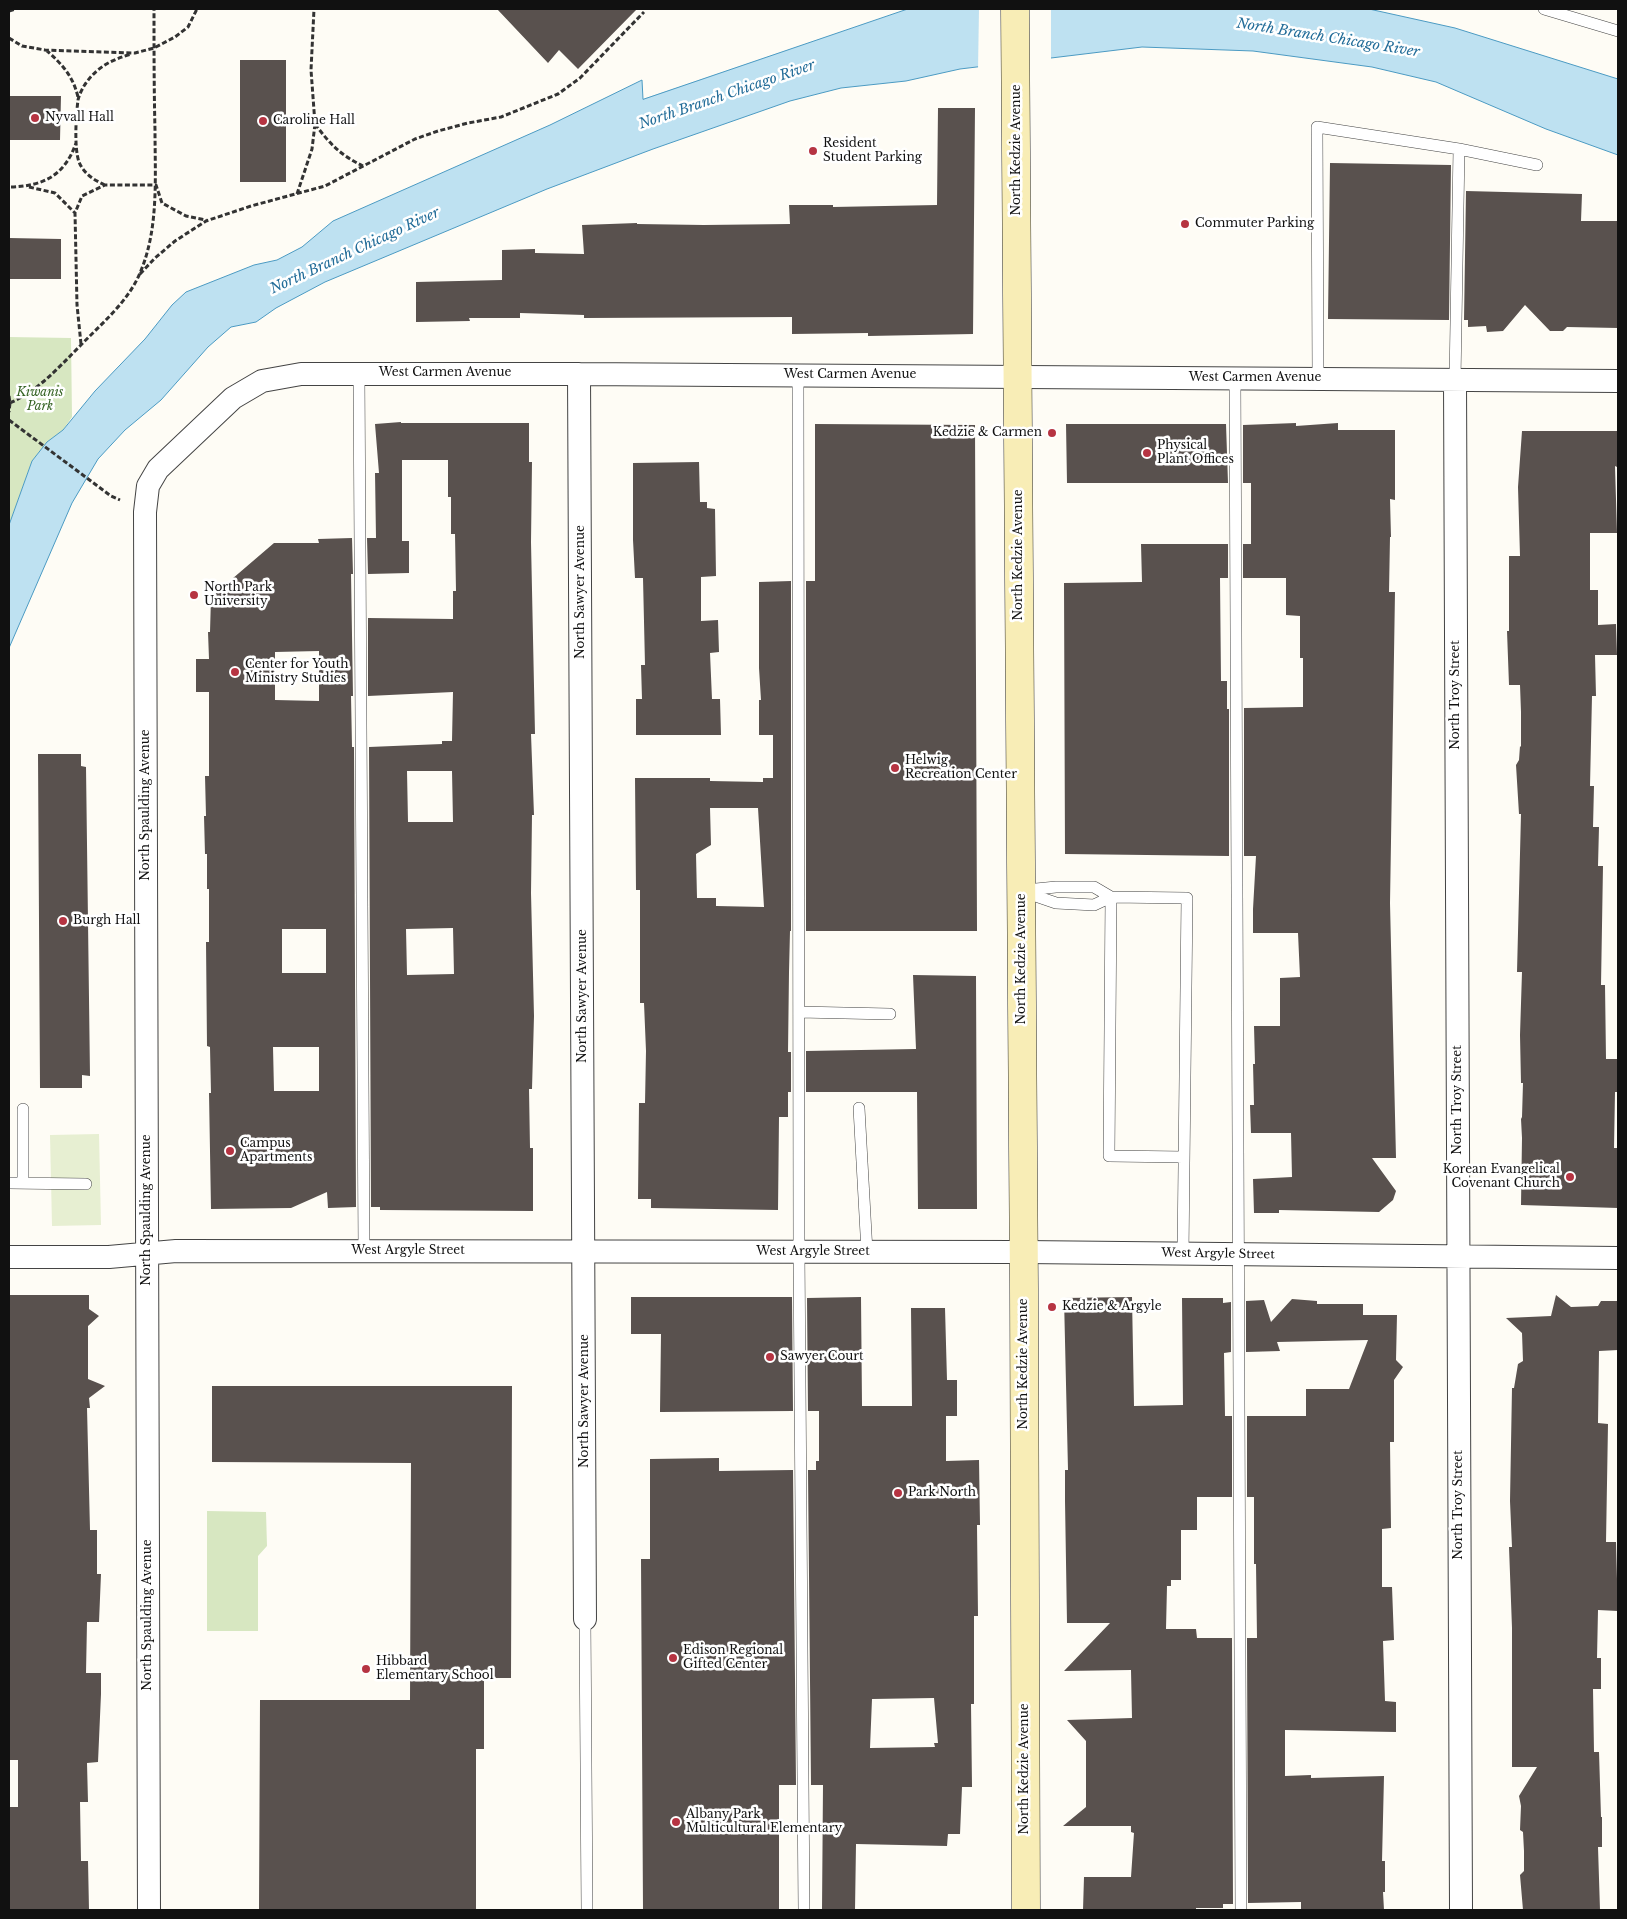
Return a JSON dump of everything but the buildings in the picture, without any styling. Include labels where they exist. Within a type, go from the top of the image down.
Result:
[{"type":"main road","name":"North Kedzie Avenue","points":[[1015,9],[1024,1252],[1026,1910]]},
{"type":"street","name":"West Carmen Avenue","points":[[145,509],[148,486],[158,469],[233,398],[262,381],[301,374],[1018,376],[1618,381]]},
{"type":"street","name":"North Sawyer Avenue","points":[[579,374],[585,1619]]},
{"type":"street","name":"North Troy Street","points":[[1455,380],[1461,1910]]},
{"type":"street","name":"North Spaulding Avenue","points":[[145,509],[149,1910]]},
{"type":"street","name":"West Argyle Street","points":[[9,1257],[108,1258],[176,1251],[584,1251],[1024,1252],[1618,1258]]},
{"type":"lane","points":[[1544,9],[1618,31]]},
{"type":"lane","points":[[1318,379],[1317,127],[1458,148],[1536,165]]},
{"type":"lane","points":[[1455,380],[1458,148]]},
{"type":"lane","points":[[359,373],[364,1251]]},
{"type":"lane","points":[[798,375],[799,1252],[804,1910]]},
{"type":"lane","points":[[1235,378],[1241,1910]]},
{"type":"lane","points":[[1021,891],[1056,887],[1094,887],[1111,898]]},
{"type":"lane","points":[[1021,891],[1056,903],[1094,905],[1111,898],[1187,898],[1183,1254]]},
{"type":"lane","points":[[1111,898],[1109,1156],[1184,1157]]},
{"type":"lane","points":[[799,1012],[890,1014]]},
{"type":"lane","points":[[859,1108],[867,1252]]},
{"type":"lane","points":[[23,1109],[23,1183]]},
{"type":"lane","points":[[9,1183],[86,1184]]},
{"type":"lane","points":[[585,1619],[587,1910]]},
{"type":"path","points":[[9,12],[16,9]]},
{"type":"path","points":[[140,274],[147,253],[154,218],[156,185],[154,9]]},
{"type":"path","points":[[78,98],[85,84],[112,59],[154,48],[175,36],[188,27],[197,9]]},
{"type":"path","points":[[297,194],[312,149],[315,124],[310,70],[314,9]]},
{"type":"path","points":[[10,404],[24,397],[40,385],[121,304],[140,274],[155,258],[175,241],[206,220],[325,186],[415,139],[468,123],[501,117],[558,94],[580,78],[644,12]]},
{"type":"path","points":[[9,38],[22,46],[44,50],[135,53]]},
{"type":"path","points":[[44,50],[55,58],[75,83],[78,98],[76,143],[79,162],[86,173],[94,180],[105,185],[156,185]]},
{"type":"path","points":[[315,124],[330,145],[349,160],[364,167]]},
{"type":"path","points":[[11,188],[26,187],[43,182],[56,174],[71,158],[76,143]]},
{"type":"path","points":[[81,344],[77,304],[75,212],[82,196],[105,185]]},
{"type":"path","points":[[156,185],[162,202],[186,216],[206,220]]},
{"type":"path","points":[[26,187],[55,193],[75,212]]},
{"type":"path","points":[[9,396],[9,412]]},
{"type":"path","points":[[9,420],[111,496]]},
{"type":"green space","name":"Kiwanis Park","points":[[9,337],[71,338],[72,417],[63,430],[47,442],[32,461],[9,525]]},
{"type":"green space","points":[[99,1134],[101,1225],[52,1226],[50,1135]]},
{"type":"green space","points":[[207,1511],[266,1512],[267,1546],[258,1556],[258,1631],[207,1631]]},
{"type":"water","name":"North Branch Chicago River","points":[[908,9],[1369,9],[1455,28],[1618,79],[1618,155],[1546,129],[1436,82],[1372,67],[1253,51],[1142,47],[960,69],[906,81],[841,88],[790,101],[653,149],[547,189],[325,282],[276,308],[256,322],[231,327],[208,347],[161,400],[125,430],[98,459],[72,503],[9,648],[9,525],[32,461],[47,442],[63,430],[95,391],[145,339],[172,305],[186,292],[254,265],[277,260],[302,247],[333,221],[550,125],[642,80],[643,99]]},
{"type":"pier","points":[[979,9],[1051,9],[1051,60],[978,70]]},
{"type":"place","name":"Nyvall Hall","points":[[35,118]]},
{"type":"place","name":"Caroline Hall","points":[[263,121]]},
{"type":"place","name":"Resident Student Parking","points":[[813,151]]},
{"type":"place","name":"Commuter Parking","points":[[1185,224]]},
{"type":"place","name":"Kedzie & Carmen","points":[[1052,433]]},
{"type":"place","name":"Physical Plant Offices","points":[[1147,453]]},
{"type":"place","name":"North Park University","points":[[194,595]]},
{"type":"place","name":"Center for Youth Ministry Studies","points":[[235,672]]},
{"type":"place","name":"Helwig Recreation Center","points":[[895,768]]},
{"type":"place","name":"Burgh Hall","points":[[63,921]]},
{"type":"place","name":"Campus Apartments","points":[[230,1151]]},
{"type":"place","name":"Korean Evangelical Covenant Church","points":[[1570,1177]]},
{"type":"place","name":"Kedzie & Argyle","points":[[1052,1307]]},
{"type":"place","name":"Sawyer Court","points":[[770,1357]]},
{"type":"place","name":"Park North","points":[[898,1493]]},
{"type":"place","name":"Edison Regional Gifted Center","points":[[673,1658]]},
{"type":"place","name":"Hibbard Elementary School","points":[[366,1669]]},
{"type":"place","name":"Albany Park Multicultural Elementary","points":[[676,1822]]}]
